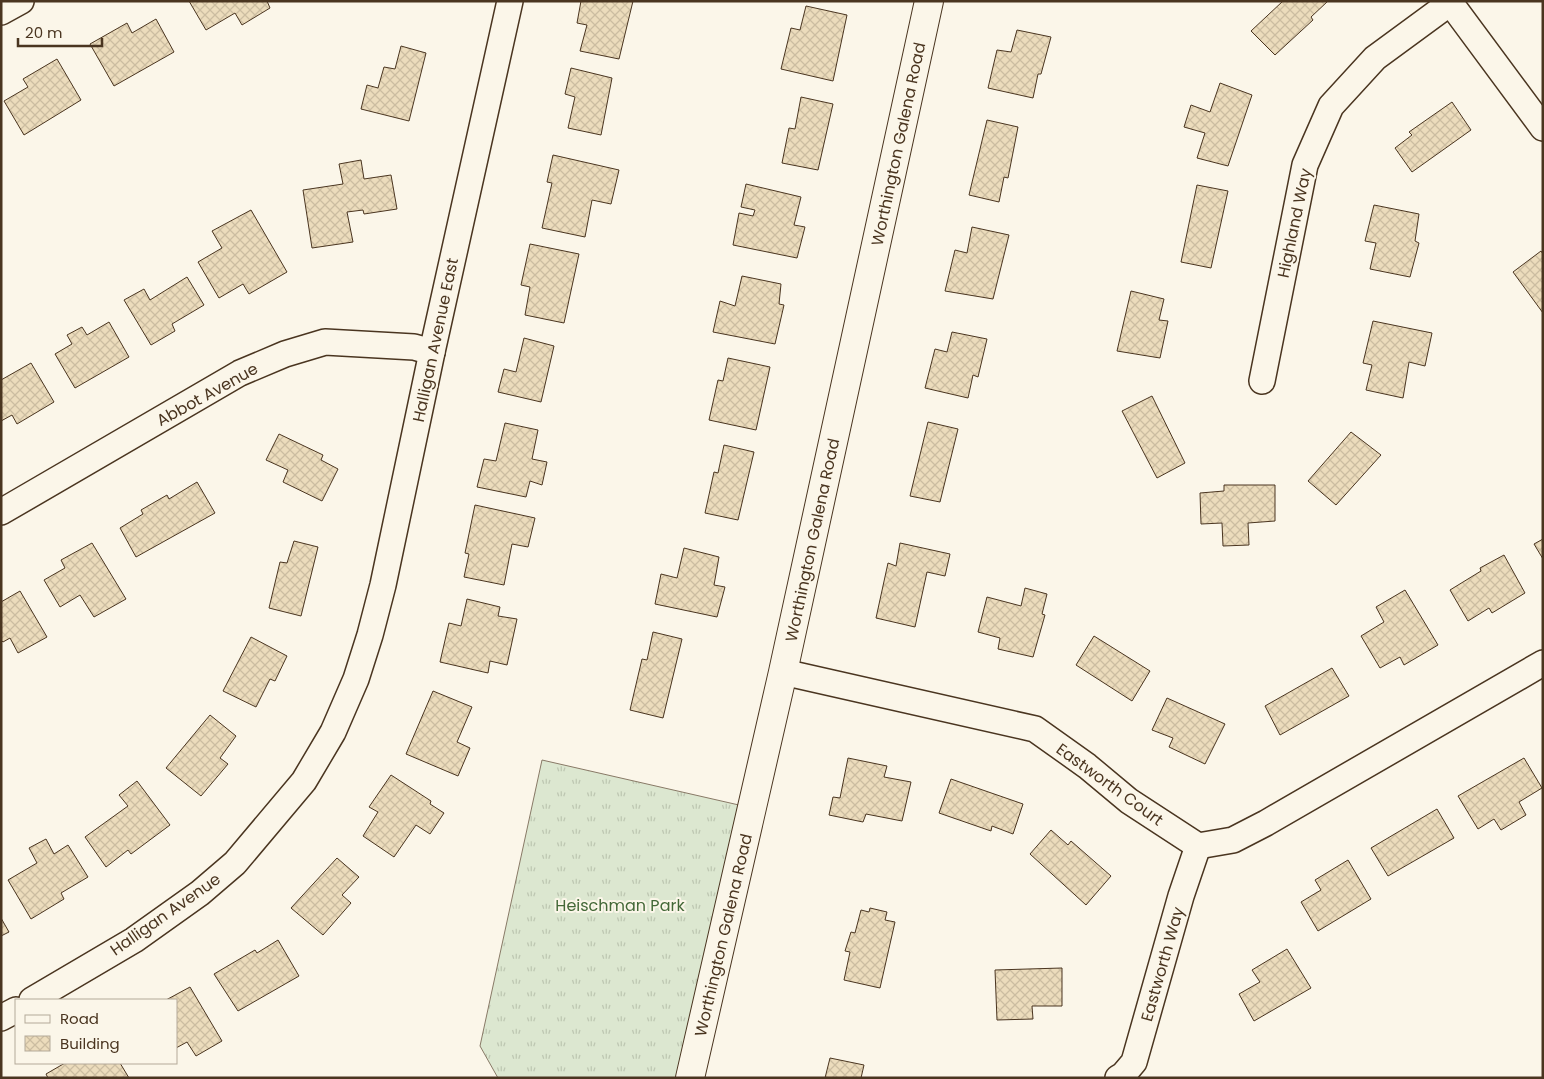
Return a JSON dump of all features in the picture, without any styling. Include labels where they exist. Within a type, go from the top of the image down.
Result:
[{"type":"street","points":[[1,12],[21,1]]},
{"type":"street","name":"Halligan Avenue East","points":[[356,679],[383,585],[432,352],[510,1]]},
{"type":"street","name":"Worthington Galena Road","points":[[690,1078],[783,672],[929,1]]},
{"type":"street","points":[[1450,2],[1543,128]]},
{"type":"street","name":"Highland Way","points":[[1262,381],[1304,165],[1331,106],[1375,58],[1450,2]]},
{"type":"street","name":"Abbot Avenue","points":[[1,512],[240,374],[285,354],[324,342],[414,347],[432,352]]},
{"type":"street","points":[[1198,846],[1233,840],[1266,823],[1543,663]]},
{"type":"street","name":"Eastworth Court","points":[[783,672],[1035,729],[1087,766],[1128,801],[1198,846]]},
{"type":"street","name":"Halligan Avenue","points":[[34,999],[134,940],[200,893],[235,863],[304,781],[333,732],[356,679]]},
{"type":"street","name":"Eastworth Way","points":[[1118,1078],[1134,1062],[1181,896],[1198,846]]},
{"type":"street","points":[[1,1018],[15,1011]]},
{"type":"green space","name":"Heischman Park","points":[[542,760],[752,808],[690,1078],[498,1078],[480,1046]]},
{"type":"building","points":[[189,1],[267,1],[270,8],[242,25],[235,13],[206,30]]},
{"type":"building","points":[[581,1],[633,1],[619,59],[580,51],[587,25],[577,23]]},
{"type":"building","points":[[1283,1],[1328,1],[1311,17],[1313,20],[1275,55],[1251,31]]},
{"type":"building","points":[[806,6],[847,15],[833,81],[781,69],[791,28],[800,30]]},
{"type":"building","points":[[156,19],[174,52],[114,86],[90,44],[127,23],[132,33]]},
{"type":"building","points":[[1017,30],[1051,37],[1041,74],[1038,74],[1033,98],[988,88],[997,50],[1011,52]]},
{"type":"building","points":[[401,46],[426,53],[409,121],[361,109],[367,85],[378,88],[384,67],[395,69]]},
{"type":"building","points":[[57,59],[81,100],[24,135],[4,101],[28,87],[23,79]]},
{"type":"building","points":[[571,68],[612,78],[601,135],[568,128],[575,97],[565,94]]},
{"type":"building","points":[[1220,83],[1252,95],[1228,166],[1197,158],[1205,133],[1184,127],[1191,105],[1210,112]]},
{"type":"building","points":[[801,97],[833,104],[818,170],[782,163],[789,128],[795,129]]},
{"type":"building","points":[[1452,102],[1471,130],[1412,172],[1395,148],[1412,135],[1409,132]]},
{"type":"building","points":[[987,120],[1018,127],[1008,178],[1004,177],[999,202],[969,195]]},
{"type":"building","points":[[553,155],[619,170],[611,204],[592,200],[585,237],[542,228],[552,183],[547,182]]},
{"type":"building","points":[[361,160],[364,179],[391,175],[397,209],[364,214],[363,210],[347,212],[353,242],[312,248],[303,190],[343,184],[339,164]]},
{"type":"building","points":[[746,184],[801,197],[794,225],[805,227],[797,258],[733,245],[739,213],[753,216],[755,210],[741,207]]},
{"type":"building","points":[[1197,185],[1228,191],[1211,268],[1181,262]]},
{"type":"building","points":[[1374,205],[1419,214],[1415,241],[1419,243],[1410,277],[1370,269],[1376,243],[1365,241]]},
{"type":"building","points":[[251,210],[287,272],[249,294],[243,284],[219,298],[198,262],[222,248],[212,231]]},
{"type":"building","points":[[972,227],[1009,235],[993,299],[945,291],[955,250],[967,253]]},
{"type":"building","points":[[530,244],[579,254],[564,323],[525,315],[530,287],[521,285]]},
{"type":"building","points":[[1541,251],[1543,254],[1543,313],[1513,272]]},
{"type":"building","points":[[742,276],[781,284],[779,304],[784,305],[775,344],[713,332],[720,301],[735,306]]},
{"type":"building","points":[[187,277],[204,305],[172,324],[175,331],[151,345],[124,300],[144,289],[150,300]]},
{"type":"building","points":[[1131,291],[1164,299],[1159,320],[1168,321],[1160,358],[1117,351]]},
{"type":"building","points":[[1373,321],[1432,333],[1425,366],[1409,362],[1403,398],[1366,390],[1372,365],[1363,363]]},
{"type":"building","points":[[109,322],[129,357],[75,388],[55,354],[72,344],[67,335],[82,327],[87,335]]},
{"type":"building","points":[[952,332],[987,339],[978,377],[973,375],[968,398],[925,388],[935,349],[947,352]]},
{"type":"building","points":[[524,338],[554,346],[541,402],[498,392],[504,369],[516,372]]},
{"type":"building","points":[[728,358],[770,367],[756,430],[709,420],[718,380],[723,381]]},
{"type":"building","points":[[31,363],[54,402],[17,424],[12,415],[1,421],[1,380]]},
{"type":"building","points":[[1152,396],[1185,463],[1157,478],[1122,411]]},
{"type":"building","points":[[928,422],[958,429],[940,502],[910,496]]},
{"type":"building","points":[[505,423],[538,430],[532,459],[547,462],[542,485],[530,481],[526,497],[477,487],[484,459],[496,461]]},
{"type":"building","points":[[1351,432],[1381,455],[1336,505],[1308,481]]},
{"type":"building","points":[[279,434],[323,455],[321,460],[338,469],[322,501],[283,482],[288,470],[266,460]]},
{"type":"building","points":[[724,445],[754,452],[738,520],[705,513],[714,472],[718,473]]},
{"type":"building","points":[[197,482],[215,513],[136,557],[120,528],[143,514],[141,510],[167,495],[169,499]]},
{"type":"building","points":[[1224,485],[1275,485],[1275,521],[1248,523],[1249,545],[1223,546],[1222,523],[1201,524],[1200,493],[1224,491]]},
{"type":"building","points":[[475,505],[535,518],[528,547],[512,544],[504,585],[464,577],[469,554],[465,553]]},
{"type":"building","points":[[1543,539],[1543,559],[1534,544]]},
{"type":"building","points":[[294,541],[318,547],[301,616],[269,608],[280,562],[287,563]]},
{"type":"building","points":[[92,543],[126,599],[94,617],[80,595],[60,607],[44,580],[65,568],[61,560]]},
{"type":"building","points":[[900,543],[950,554],[945,576],[927,572],[915,627],[876,618],[888,563],[896,566]]},
{"type":"building","points":[[684,548],[719,557],[714,585],[725,587],[717,617],[655,604],[661,574],[677,578]]},
{"type":"building","points":[[1504,555],[1525,593],[1492,613],[1489,608],[1468,621],[1450,590],[1481,571],[1480,568]]},
{"type":"building","points":[[1025,588],[1047,594],[1042,614],[1045,615],[1033,657],[998,649],[1000,638],[978,632],[987,597],[1021,606]]},
{"type":"building","points":[[1405,590],[1438,645],[1404,665],[1400,657],[1380,668],[1361,636],[1384,622],[1376,607]]},
{"type":"building","points":[[20,591],[47,637],[18,653],[10,638],[3,642],[1,640],[1,602]]},
{"type":"building","points":[[467,599],[500,607],[498,616],[517,619],[507,665],[490,661],[488,673],[440,662],[449,623],[461,626]]},
{"type":"building","points":[[653,632],[682,639],[663,718],[630,710],[642,659],[647,660]]},
{"type":"building","points":[[1094,636],[1150,671],[1132,701],[1076,665]]},
{"type":"building","points":[[251,637],[287,656],[275,681],[270,679],[256,707],[223,691]]},
{"type":"building","points":[[1332,668],[1349,696],[1280,735],[1265,706]]},
{"type":"building","points":[[433,691],[472,707],[457,742],[470,748],[458,776],[406,754]]},
{"type":"building","points":[[1167,698],[1225,724],[1205,764],[1169,747],[1173,738],[1152,730]]},
{"type":"building","points":[[210,715],[236,736],[220,758],[228,764],[201,796],[166,768]]},
{"type":"building","points":[[848,758],[887,766],[884,777],[911,782],[902,821],[866,814],[863,822],[829,815],[833,797],[840,798]]},
{"type":"building","points":[[1524,758],[1542,788],[1519,802],[1526,815],[1501,830],[1494,819],[1478,829],[1458,796]]},
{"type":"building","points":[[391,775],[431,801],[430,804],[444,813],[430,834],[416,825],[394,857],[363,836],[378,812],[369,807]]},
{"type":"building","points":[[951,779],[1023,804],[1013,834],[992,826],[991,831],[939,813]]},
{"type":"building","points":[[137,781],[170,825],[131,854],[128,850],[106,867],[85,837],[128,806],[119,795]]},
{"type":"building","points":[[1437,809],[1454,838],[1388,876],[1371,848]]},
{"type":"building","points":[[1051,830],[1068,845],[1071,841],[1111,876],[1086,905],[1030,854]]},
{"type":"building","points":[[46,839],[54,854],[68,845],[88,877],[61,893],[64,899],[31,919],[8,880],[37,863],[29,848]]},
{"type":"building","points":[[337,858],[359,877],[342,895],[351,903],[323,935],[291,908]]},
{"type":"building","points":[[1348,860],[1371,899],[1318,931],[1301,902],[1321,890],[1315,880]]},
{"type":"building","points":[[870,908],[887,912],[885,920],[895,922],[880,988],[844,980],[850,952],[845,951],[851,932],[855,933],[861,910],[869,912]]},
{"type":"building","points":[[1,918],[9,932],[1,936]]},
{"type":"building","points":[[278,940],[299,976],[238,1011],[214,974],[255,950],[257,953]]},
{"type":"building","points":[[1287,949],[1311,988],[1254,1021],[1239,994],[1260,982],[1252,970]]},
{"type":"building","points":[[1062,968],[1062,1006],[1032,1006],[1033,1019],[997,1020],[995,970]]},
{"type":"building","points":[[190,987],[222,1041],[196,1056],[187,1042],[178,1047],[178,999],[168,999]]},
{"type":"building","points":[[830,1058],[864,1065],[861,1078],[825,1078]]},
{"type":"building","points":[[63,1064],[121,1064],[129,1078],[48,1078],[46,1074]]}]
